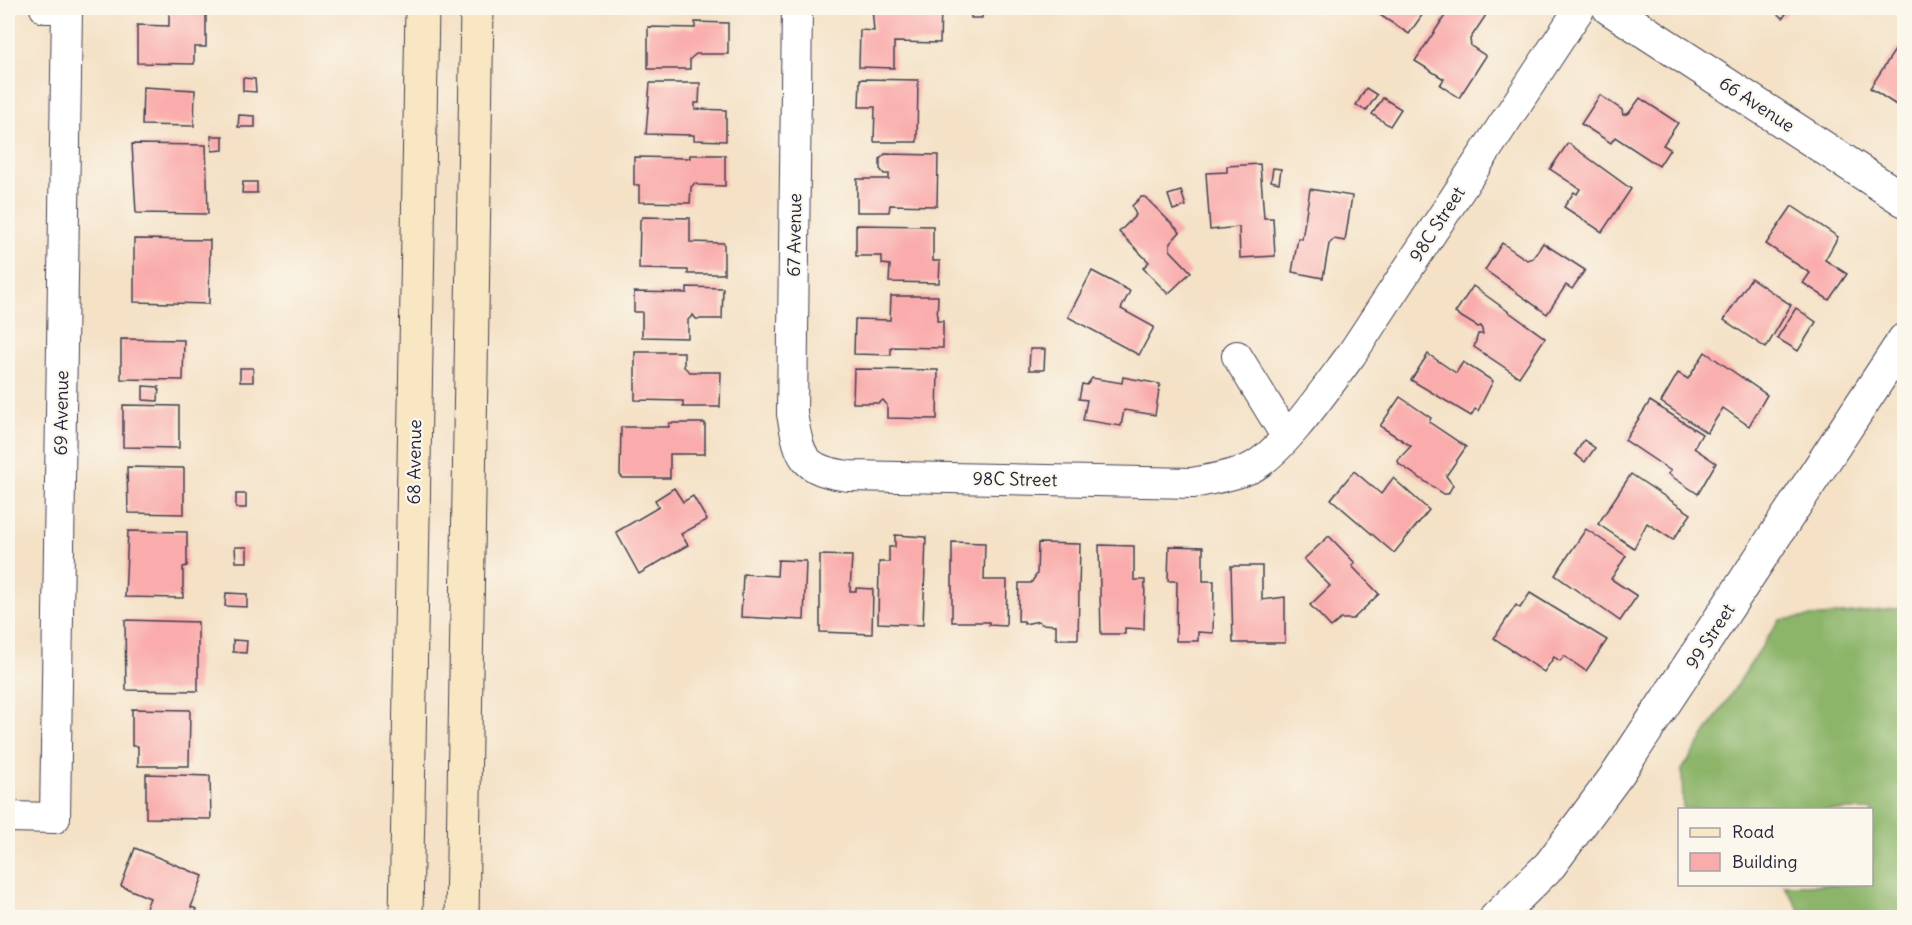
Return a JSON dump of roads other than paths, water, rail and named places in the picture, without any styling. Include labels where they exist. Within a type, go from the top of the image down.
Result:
[{"type":"main road","name":"68 Avenue","points":[[406,918],[422,8]]},
{"type":"main road","points":[[462,918],[477,8]]},
{"type":"street","name":"69 Avenue","points":[[8,817],[55,818],[56,8]]},
{"type":"street","name":"67 Avenue","points":[[798,8],[792,414],[796,439],[805,461]]},
{"type":"street","name":"98C Street","points":[[805,461],[822,473],[849,476],[1193,483],[1230,475],[1253,467],[1286,436],[1351,354],[1580,8]]},
{"type":"street","name":"66 Avenue","points":[[1609,8],[1905,200]]},
{"type":"street","name":"99 Street","points":[[1496,918],[1550,865],[1620,772],[1905,340]]},
{"type":"street","points":[[1237,356],[1286,436]]}]
